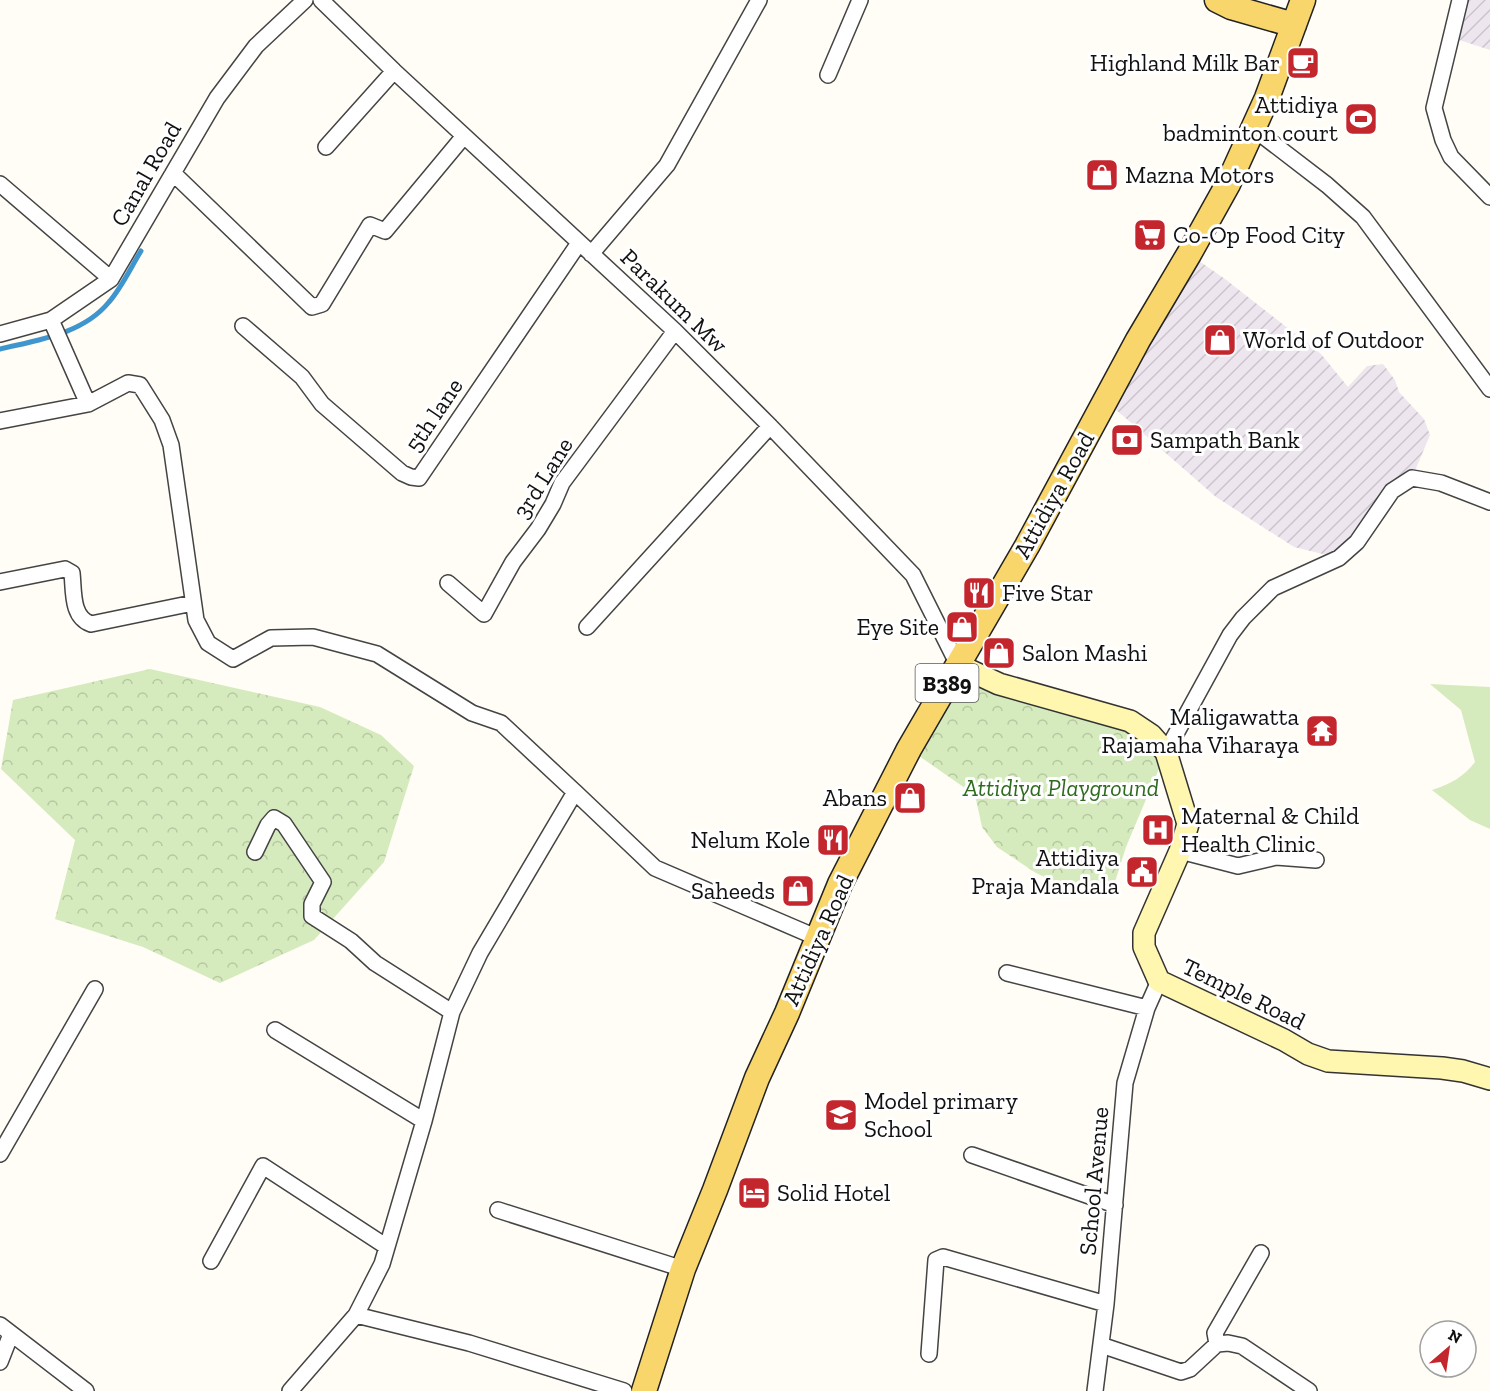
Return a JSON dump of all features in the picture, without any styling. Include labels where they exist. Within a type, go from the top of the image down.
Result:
[{"type":"main road","points":[[1217,0],[1232,7],[1294,25]]},
{"type":"main road","name":"Attidiya Road","points":[[644,1391],[682,1269],[715,1190],[757,1078],[840,885],[909,748],[1027,546],[1138,340],[1227,184],[1254,129],[1303,0]]},
{"type":"street","name":"Canal Road","points":[[6,332],[52,322],[111,279],[217,98],[256,46],[305,0]]},
{"type":"street","name":"Parakum Mw","points":[[321,0],[394,71],[675,331],[913,575],[958,665]]},
{"type":"street","points":[[591,254],[667,165],[759,0]]},
{"type":"street","points":[[828,75],[860,0]]},
{"type":"street","points":[[1460,0],[1434,108],[1443,140],[1451,157],[1490,197]]},
{"type":"street","points":[[326,147],[394,71]]},
{"type":"street","points":[[1254,129],[1327,185],[1363,217],[1490,389]]},
{"type":"street","points":[[173,173],[312,307],[322,304],[370,225],[385,231],[464,136]]},
{"type":"street","points":[[0,184],[111,279]]},
{"type":"street","name":"5th lane","points":[[243,326],[302,377],[322,404],[402,473],[419,478],[579,243]]},
{"type":"street","points":[[0,320],[6,332]]},
{"type":"street","points":[[52,322],[88,404]]},
{"type":"street","name":"3rd Lane","points":[[448,583],[484,614],[513,562],[548,513],[562,483],[675,331]]},
{"type":"street","points":[[0,421],[88,404],[128,383],[140,385],[162,420],[171,446],[196,620],[208,643],[233,659],[270,638],[313,637],[377,654],[472,713],[501,723],[655,867],[819,938]]},
{"type":"street","points":[[587,627],[770,426]]},
{"type":"street","points":[[1166,752],[1230,635],[1243,618],[1273,588],[1338,558],[1357,542],[1392,491],[1412,478],[1441,483],[1490,502]]},
{"type":"street","points":[[0,582],[65,569],[72,573],[76,610],[83,621],[91,624],[193,603]]},
{"type":"street","name":"Temple Road","points":[[958,665],[999,684],[1130,721],[1151,735],[1166,752],[1188,825],[1180,851],[1144,933],[1144,947],[1160,981],[1284,1040],[1308,1054],[1328,1061],[1442,1068],[1490,1079]]},
{"type":"street","points":[[290,1391],[356,1315],[382,1264],[424,1121],[452,1012],[480,953],[575,792]]},
{"type":"street","points":[[255,852],[268,825],[274,818],[284,824],[323,882],[312,904],[312,916],[351,941],[375,963],[452,1012]]},
{"type":"street","points":[[1180,851],[1238,866],[1276,856],[1316,860]]},
{"type":"street","points":[[1007,973],[1147,1008]]},
{"type":"street","name":"School Avenue","points":[[1095,1391],[1106,1304],[1125,1083],[1147,1008],[1160,981]]},
{"type":"street","points":[[0,1154],[95,989]]},
{"type":"street","points":[[275,1030],[424,1121]]},
{"type":"street","points":[[972,1155],[1115,1204]]},
{"type":"street","points":[[212,1261],[263,1166],[387,1247]]},
{"type":"street","points":[[498,1210],[682,1269]]},
{"type":"street","points":[[1217,1344],[1215,1333],[1261,1253]]},
{"type":"street","points":[[929,1354],[936,1260],[943,1257],[1106,1304]]},
{"type":"street","points":[[356,1315],[470,1343],[624,1391]]},
{"type":"street","points":[[0,1362],[5,1329],[86,1391]]},
{"type":"street","points":[[1101,1345],[1181,1372],[1190,1369],[1217,1344],[1228,1343],[1242,1346],[1309,1391]]},
{"type":"shaded area","points":[[1460,0],[1490,0],[1490,50],[1450,37]]},
{"type":"shaded area","points":[[1189,254],[1225,279],[1321,354],[1348,387],[1367,366],[1383,364],[1395,380],[1399,392],[1424,419],[1430,435],[1412,478],[1339,558],[1294,547],[1216,497],[1106,401]]},
{"type":"green space","name":"Attidiya Playground","points":[[958,665],[1130,721],[1166,752],[1126,847],[1114,885],[1055,882],[1036,873],[997,847],[982,827],[975,795],[909,749]]},
{"type":"green space","points":[[150,669],[320,707],[381,735],[414,766],[384,862],[314,940],[220,983],[143,947],[55,919],[75,840],[1,769],[13,700]]},
{"type":"green space","points":[[1430,684],[1490,687],[1490,829],[1470,820],[1432,790],[1456,779],[1475,762],[1461,710]]},
{"type":"waterway","points":[[0,349],[44,339],[86,322],[114,296],[141,251]]},
{"type":"place","name":"Highland Milk Bar","points":[[1303,63]]},
{"type":"place","name":"Attidiya badminton court","points":[[1361,119]]},
{"type":"place","name":"Mazna Motors","points":[[1102,175]]},
{"type":"place","name":"Co-Op Food City","points":[[1150,235]]},
{"type":"place","name":"World of Outdoor","points":[[1220,340]]},
{"type":"place","name":"Sampath Bank","points":[[1127,440]]},
{"type":"place","name":"Five Star","points":[[979,593]]},
{"type":"place","name":"Eye Site","points":[[962,627]]},
{"type":"place","name":"Salon Mashi","points":[[999,653]]},
{"type":"place","name":"Maligawatta Rajamaha Viharaya","points":[[1322,731]]},
{"type":"place","name":"Abans","points":[[910,798]]},
{"type":"place","name":"Maternal & Child Health Clinic","points":[[1158,830]]},
{"type":"place","name":"Nelum Kole","points":[[833,840]]},
{"type":"place","name":"Attidiya Praja Mandala","points":[[1142,872]]},
{"type":"place","name":"Saheeds","points":[[798,891]]},
{"type":"place","name":"Model primary School","points":[[841,1115]]},
{"type":"place","name":"Solid Hotel","points":[[754,1193]]}]
